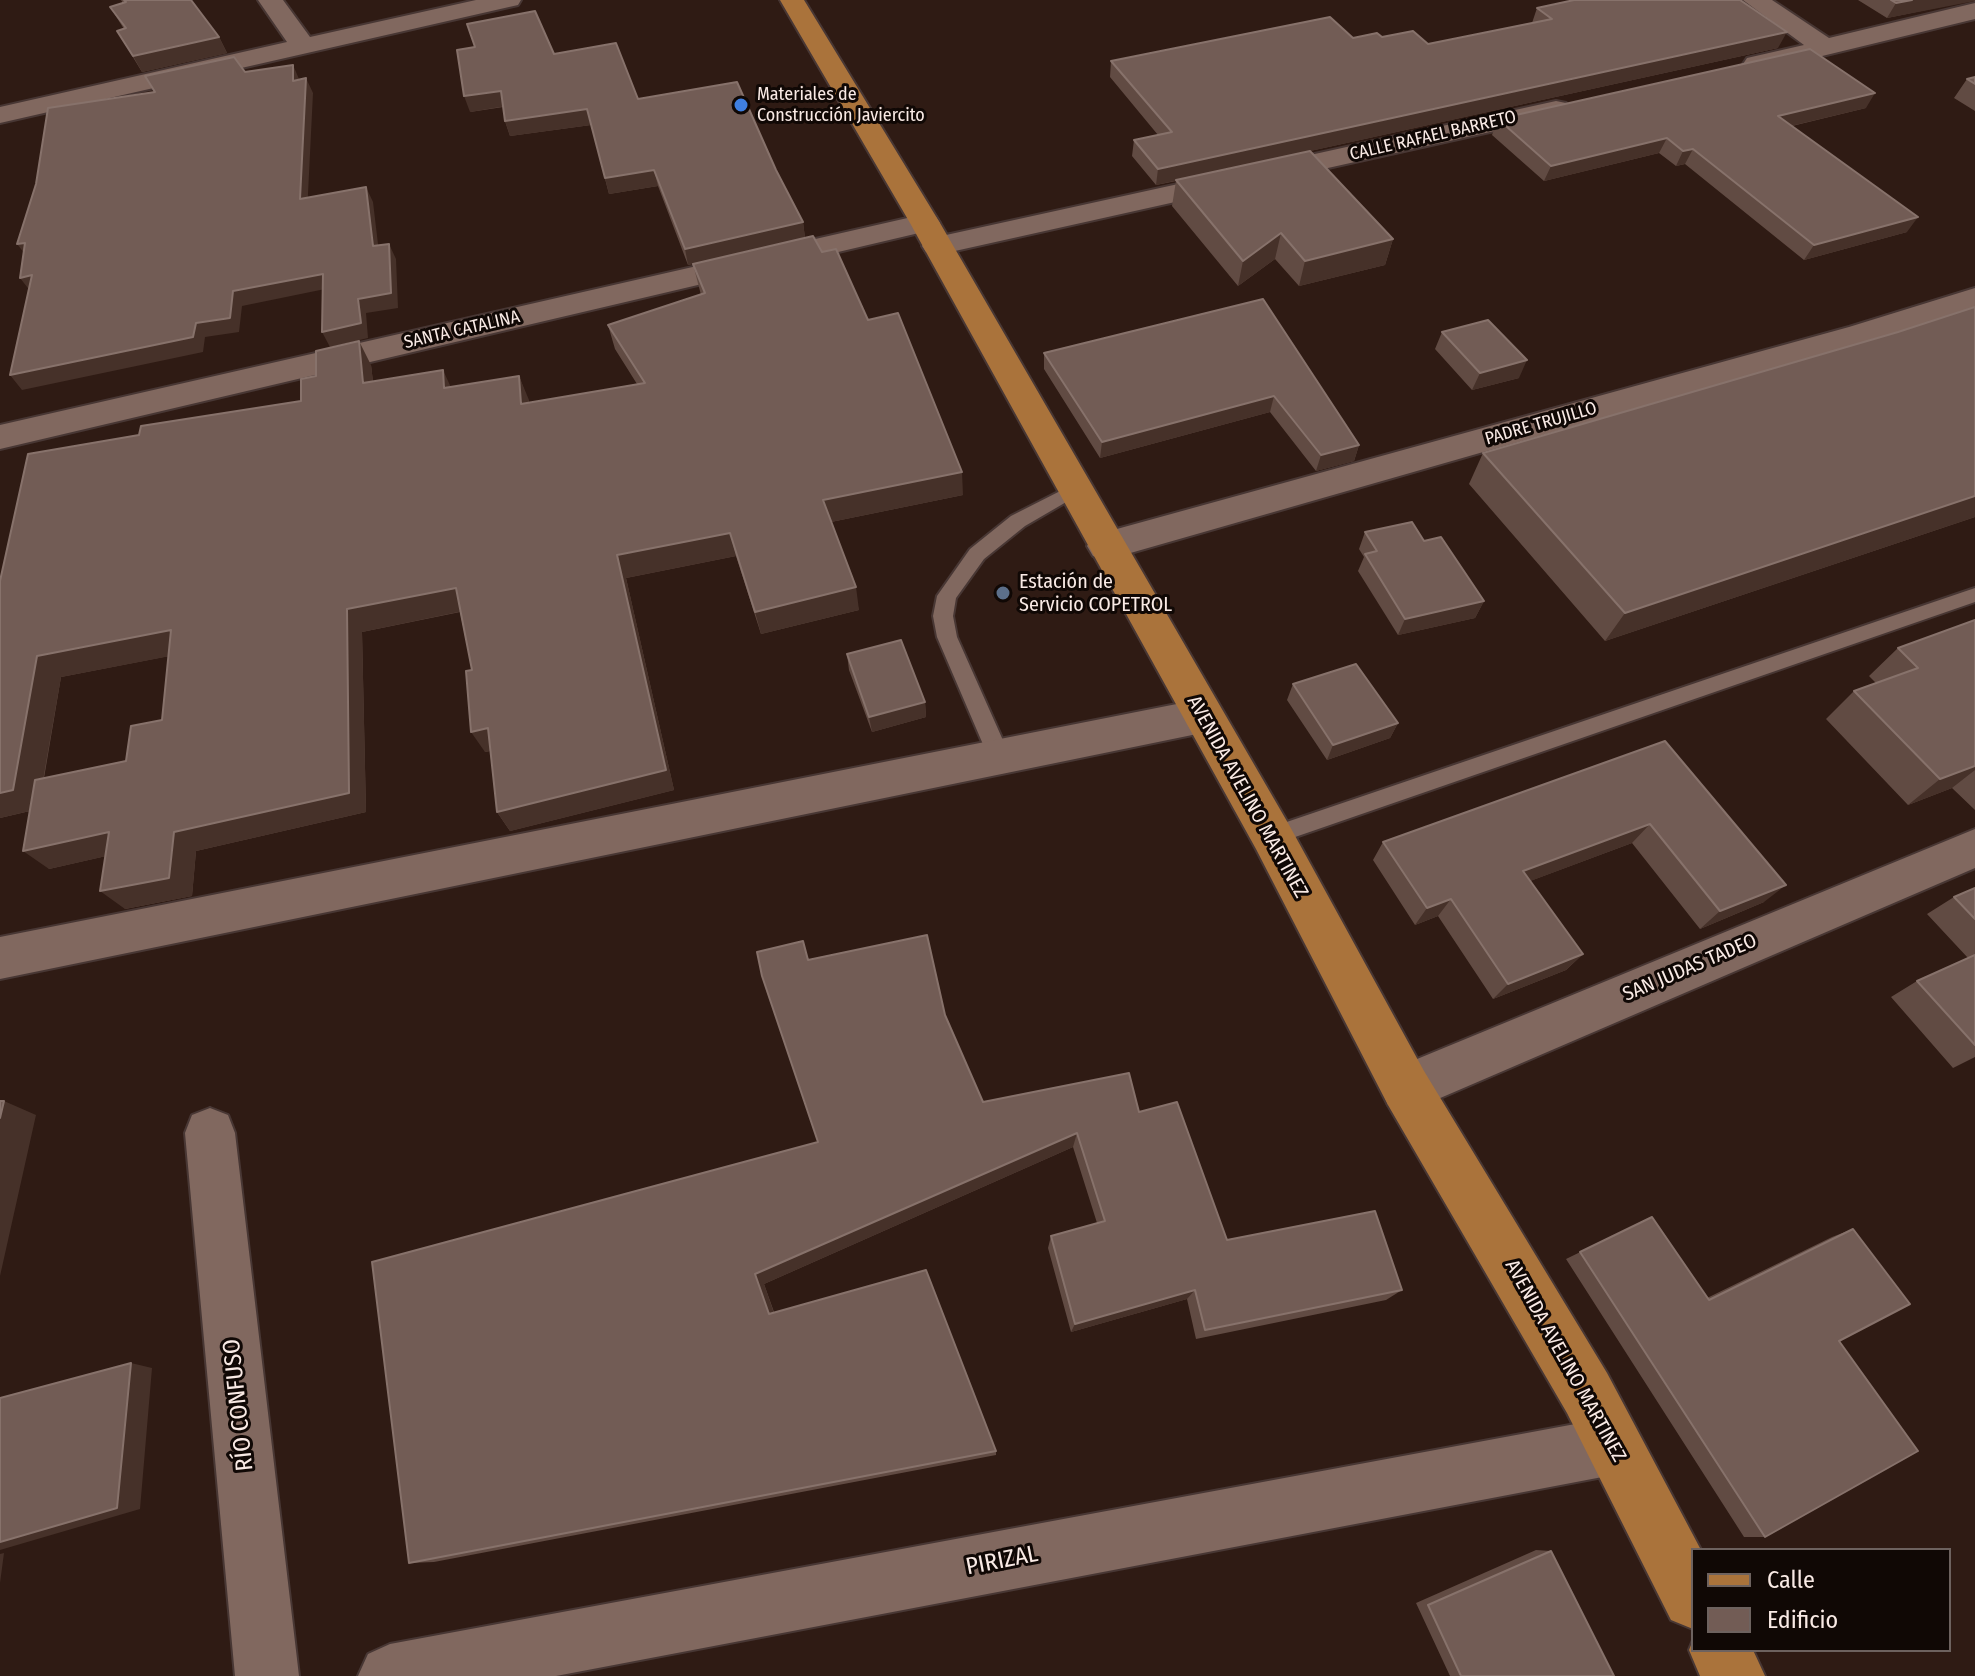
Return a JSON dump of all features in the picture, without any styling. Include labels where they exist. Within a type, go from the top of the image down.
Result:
[{"type":"main road","name":"AVENIDA AVELINO MARTINEZ","points":[[792,0],[931,235],[1272,836],[1406,1088],[1587,1393],[1691,1594]]},
{"type":"main road","points":[[1721,1652],[1733,1676]]},
{"type":"street","points":[[270,0],[302,45]]},
{"type":"street","points":[[0,115],[509,0]]},
{"type":"street","points":[[1755,0],[1826,48]]},
{"type":"street","points":[[1736,69],[1975,11]]},
{"type":"street","name":"CALLE RAFAEL BARRETO","points":[[931,235],[1583,103]]},
{"type":"street","name":"SANTA CATALINA","points":[[0,437],[931,235]]},
{"type":"street","name":"PADRE TRUJILLO","points":[[1106,546],[1829,343],[1975,298]]},
{"type":"street","points":[[0,958],[1202,716]]},
{"type":"street","name":"SAN JUDAS TADEO","points":[[1406,1088],[1975,848]]},
{"type":"street","name":"RÍO CONFUSO","points":[[210,1133],[267,1676]]},
{"type":"street","name":"PIRIZAL","points":[[390,1676],[1613,1446]]},
{"type":"lane","points":[[999,756],[947,637],[943,616],[947,596],[977,554],[1018,521],[1074,490]]},
{"type":"lane","points":[[1272,836],[1975,595]]},
{"type":"building","points":[[124,0],[191,0],[219,37],[133,56],[117,31],[126,28],[110,7],[126,2]]},
{"type":"building","points":[[1574,0],[1740,0],[1787,32],[1158,169],[1134,140],[1172,132],[1111,61],[1330,17],[1353,38],[1413,31],[1428,44],[1552,19],[1537,8]]},
{"type":"building","points":[[535,11],[554,54],[616,43],[638,99],[737,82],[803,222],[685,249],[654,170],[605,178],[587,109],[505,121],[501,91],[464,96],[457,50],[475,47],[467,24]]},
{"type":"building","points":[[1810,49],[1875,93],[1778,116],[1918,217],[1814,245],[1693,149],[1683,151],[1667,138],[1551,166],[1498,119]]},
{"type":"building","points":[[234,57],[245,72],[293,65],[293,81],[306,78],[300,199],[366,187],[373,246],[389,244],[391,293],[358,299],[361,323],[322,332],[323,274],[233,291],[230,318],[196,323],[193,337],[10,375],[32,275],[20,278],[25,243],[17,244],[36,184],[48,108],[155,92],[145,76]]},
{"type":"building","points":[[1310,151],[1393,239],[1305,261],[1281,233],[1243,261],[1176,180]]},
{"type":"building","points":[[813,236],[822,252],[836,249],[868,320],[898,313],[962,472],[823,500],[856,587],[755,612],[730,533],[617,555],[666,770],[497,812],[488,728],[471,732],[466,671],[472,670],[456,588],[347,609],[349,793],[174,832],[169,878],[100,891],[109,832],[23,851],[35,780],[126,761],[131,726],[162,720],[171,630],[37,656],[13,790],[0,793],[0,581],[28,454],[139,435],[141,426],[301,401],[301,379],[316,376],[316,351],[359,341],[363,383],[443,370],[444,388],[519,376],[521,404],[645,383],[608,325],[705,293],[693,264]]},
{"type":"building","points":[[1263,299],[1359,445],[1321,455],[1274,396],[1102,442],[1044,353]]},
{"type":"building","points":[[1975,307],[1975,496],[1625,613],[1483,453],[1898,332]]},
{"type":"building","points":[[1488,320],[1527,360],[1480,373],[1442,332]]},
{"type":"building","points":[[1412,522],[1424,541],[1441,537],[1484,601],[1405,619],[1365,554],[1377,551],[1365,532]]},
{"type":"building","points":[[1975,620],[1975,766],[1940,779],[1854,691],[1918,668],[1898,648]]},
{"type":"building","points":[[901,640],[925,702],[869,717],[847,654]]},
{"type":"building","points":[[1356,664],[1398,723],[1333,745],[1293,684]]},
{"type":"building","points":[[1665,741],[1786,885],[1720,911],[1650,824],[1523,871],[1583,954],[1508,984],[1451,899],[1427,908],[1383,842]]},
{"type":"building","points":[[1975,888],[1975,919],[1954,897]]},
{"type":"building","points":[[927,935],[945,1015],[983,1102],[1129,1073],[1139,1112],[1177,1102],[1227,1240],[1375,1211],[1402,1290],[1205,1330],[1195,1290],[1075,1324],[1051,1236],[1105,1221],[1077,1133],[755,1274],[769,1314],[926,1270],[996,1451],[409,1563],[372,1262],[818,1142],[762,976],[757,952],[803,941],[808,960]]},
{"type":"building","points":[[1975,955],[1975,1045],[1917,981]]},
{"type":"building","points":[[1652,1217],[1709,1300],[1853,1229],[1910,1304],[1839,1341],[1918,1451],[1765,1537],[1580,1252]]},
{"type":"building","points":[[131,1363],[117,1508],[0,1542],[0,1398]]},
{"type":"building","points":[[1551,1551],[1614,1676],[1461,1676],[1428,1605]]},
{"type":"place","name":"Materiales de Construcción Javiercito","points":[[741,105]]},
{"type":"place","name":"Estación de Servicio COPETROL","points":[[1003,593]]}]
